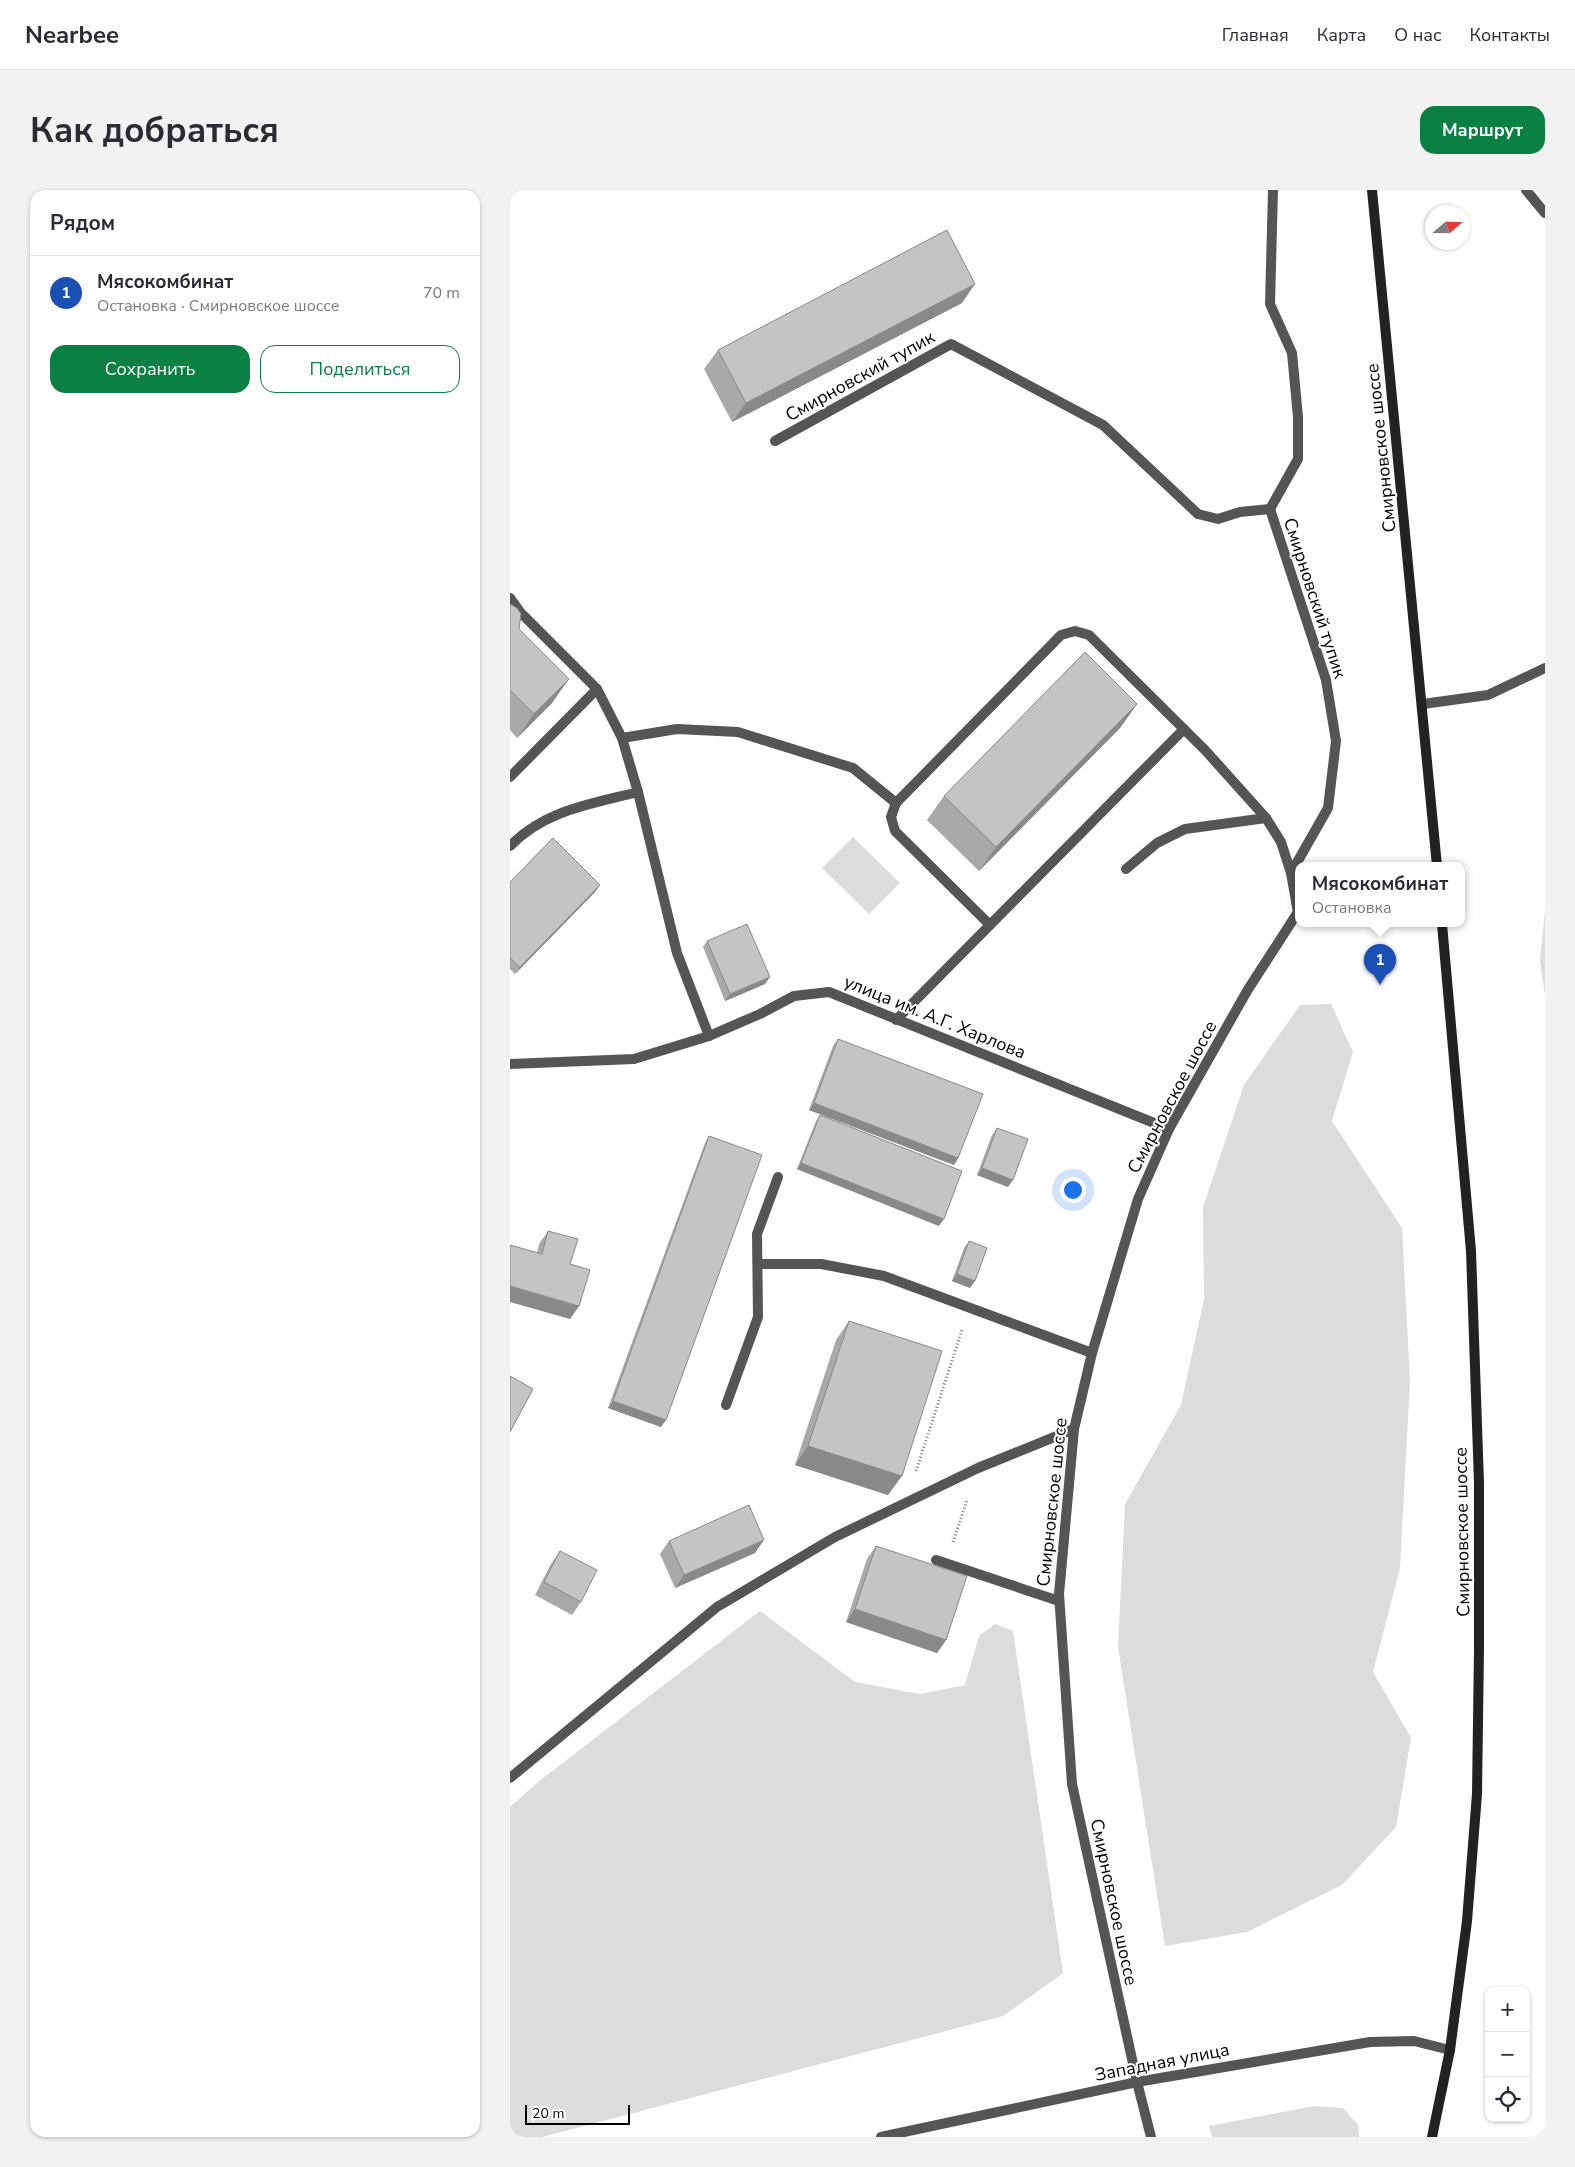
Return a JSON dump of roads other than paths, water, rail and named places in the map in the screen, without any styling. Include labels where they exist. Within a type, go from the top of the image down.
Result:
[{"type":"main road","name":"Смирновское шоссе","points":[[1372,190],[1423,704],[1437,862]]},
{"type":"main road","name":"Смирновское шоссе","points":[[1432,2137],[1450,2050],[1467,1921],[1477,1794],[1480,1649],[1479,1483],[1471,1251],[1442,927]]},
{"type":"street","points":[[1270,509],[1298,459],[1298,417],[1292,353],[1270,304],[1273,190]]},
{"type":"street","points":[[1526,190],[1545,213]]},
{"type":"street","name":"Смирновский тупик","points":[[775,441],[951,344],[1103,426],[1198,514],[1218,519],[1240,512],[1270,509],[1326,680],[1336,741],[1328,808],[1297,862]]},
{"type":"street","points":[[510,598],[520,612],[597,688],[622,738],[638,792],[678,954],[709,1036]]},
{"type":"street","points":[[990,925],[896,831],[891,817],[896,803],[1061,636],[1075,631],[1089,635],[1184,729],[1266,818],[1281,842],[1291,873],[1295,895]]},
{"type":"street","points":[[1423,704],[1488,696],[1545,668]]},
{"type":"street","points":[[510,777],[597,688]]},
{"type":"street","points":[[622,738],[677,729],[738,732],[853,768],[896,803]]},
{"type":"street","points":[[896,1020],[1184,729]]},
{"type":"street","points":[[510,846],[525,831],[563,811],[638,792]]},
{"type":"street","points":[[1126,870],[1157,843],[1185,830],[1266,818]]},
{"type":"street","name":"Смирновский тупик","points":[[1291,873],[1295,866]]},
{"type":"street","name":"Смирновское шоссе","points":[[1151,2137],[1137,2082],[1072,1784],[1059,1601],[1074,1428],[1092,1353],[1138,1199],[1169,1129],[1247,991],[1295,917]]},
{"type":"street","name":"улица им. А.Г. Харлова","points":[[510,1064],[634,1059],[709,1036],[760,1014],[794,996],[829,992],[1169,1129]]},
{"type":"street","points":[[726,1405],[758,1317],[757,1234],[778,1176]]},
{"type":"street","points":[[758,1264],[821,1264],[884,1276],[1092,1353]]},
{"type":"street","points":[[510,1778],[717,1607],[835,1538],[978,1468],[1074,1428]]},
{"type":"street","points":[[941,1562],[1059,1601]]},
{"type":"street","name":"Западная улица","points":[[881,2137],[1137,2082],[1370,2042],[1414,2041],[1450,2050]]},
{"type":"place","name":"Мясокомбинат","points":[[1380,985]]}]
